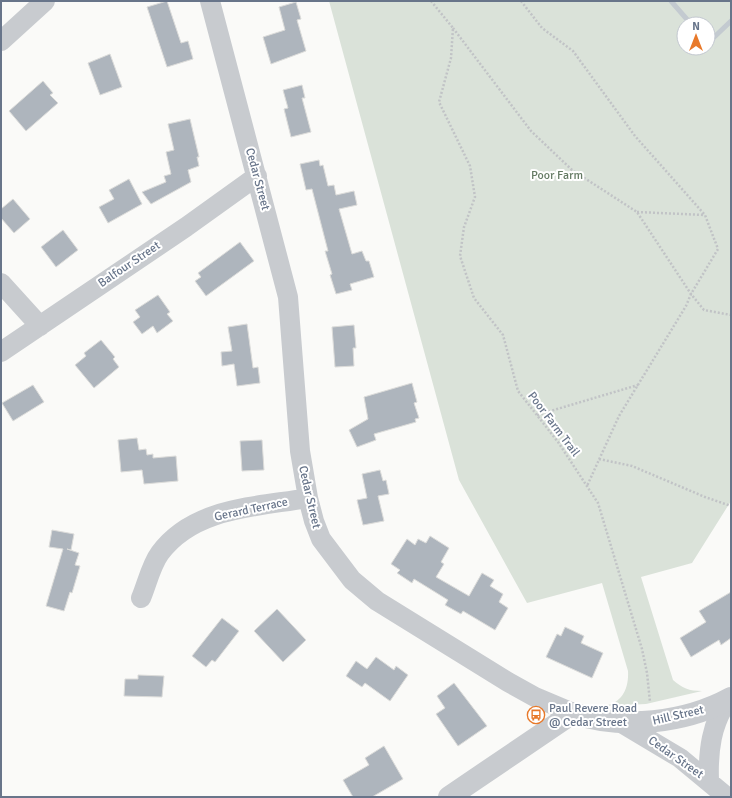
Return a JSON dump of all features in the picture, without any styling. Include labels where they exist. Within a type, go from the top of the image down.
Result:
[{"type":"street","points":[[1,41],[45,1]]},
{"type":"street","name":"Cedar Street","points":[[210,1],[288,297],[297,424],[308,498],[314,521],[321,539],[352,580],[368,594],[398,615],[535,697],[573,713],[593,719],[623,724],[665,748],[709,780],[727,797]]},
{"type":"street","name":"Balfour Street","points":[[1,352],[186,227],[257,176]]},
{"type":"street","points":[[1,283],[40,326]]},
{"type":"street","name":"Gerard Terrace","points":[[141,598],[159,555],[170,541],[190,526],[219,513],[308,498]]},
{"type":"street","name":"Cedar Street","points":[[709,780],[709,758],[713,733],[720,712],[730,699]]},
{"type":"street","name":"Hill Street","points":[[623,724],[652,722],[689,714],[730,699]]},
{"type":"street","points":[[449,797],[573,713]]},
{"type":"path","points":[[431,1],[531,131],[572,170],[636,212],[691,294],[704,310],[731,314]]},
{"type":"path","points":[[521,1],[542,28],[573,51],[635,136],[705,215],[718,249],[691,294],[686,306],[619,416],[587,486]]},
{"type":"path","name":"Poor Farm Trail","points":[[453,28],[451,58],[439,102],[470,166],[475,197],[464,227],[460,256],[474,298],[503,335],[518,391],[558,442],[598,503],[642,648],[647,673],[650,709]]},
{"type":"path","points":[[636,212],[705,215]]},
{"type":"path","points":[[537,416],[638,385]]},
{"type":"path","points":[[599,459],[632,466],[705,497],[731,506]]},
{"type":"green space","name":"Poor Farm","points":[[329,1],[731,1],[731,501],[692,563],[641,577],[673,680],[686,688],[702,691],[646,704],[604,706],[615,702],[623,694],[626,689],[628,671],[602,583],[527,603],[459,480]]},
{"type":"building","points":[[167,1],[181,43],[188,41],[193,59],[167,67],[147,7]]},
{"type":"building","points":[[296,2],[301,19],[297,20],[306,51],[271,64],[263,37],[285,30],[279,7]]},
{"type":"building","points":[[110,54],[122,87],[100,95],[88,63]]},
{"type":"building","points":[[43,81],[53,93],[50,95],[58,103],[26,131],[9,111]]},
{"type":"building","points":[[302,85],[305,98],[302,98],[311,132],[291,137],[284,109],[288,108],[283,90]]},
{"type":"building","points":[[190,119],[199,157],[197,157],[199,166],[188,170],[191,182],[151,204],[142,192],[166,182],[164,176],[171,174],[166,152],[174,150],[168,124]]},
{"type":"building","points":[[319,160],[320,166],[323,165],[328,186],[334,185],[336,195],[354,191],[357,205],[339,209],[352,254],[362,251],[366,261],[369,261],[374,277],[350,284],[352,290],[336,294],[325,251],[328,251],[312,189],[306,190],[300,164]]},
{"type":"building","points":[[129,179],[142,204],[108,223],[99,207],[114,199],[109,190]]},
{"type":"building","points":[[13,199],[30,219],[14,233],[1,218],[1,209]]},
{"type":"building","points":[[63,230],[78,250],[56,267],[41,247]]},
{"type":"building","points":[[240,242],[254,261],[206,296],[195,281],[201,277],[198,273]]},
{"type":"building","points":[[158,295],[170,312],[167,314],[173,321],[157,333],[153,326],[142,334],[133,322],[140,317],[135,310]]},
{"type":"building","points":[[247,324],[253,368],[258,367],[260,383],[237,386],[234,364],[222,366],[221,352],[232,351],[228,327]]},
{"type":"building","points":[[354,325],[356,348],[353,348],[354,366],[335,367],[332,327]]},
{"type":"building","points":[[101,340],[115,357],[113,359],[119,367],[94,388],[75,365],[86,356],[84,353]]},
{"type":"building","points":[[412,383],[417,402],[414,403],[419,418],[415,419],[416,422],[374,434],[376,440],[357,447],[349,430],[368,419],[364,397]]},
{"type":"building","points":[[33,385],[44,402],[13,421],[2,403]]},
{"type":"building","points":[[137,438],[139,450],[146,449],[147,455],[153,454],[153,458],[176,456],[178,481],[144,484],[142,470],[121,472],[118,440]]},
{"type":"building","points":[[262,440],[264,470],[242,471],[240,441]]},
{"type":"building","points":[[380,470],[383,481],[386,480],[389,494],[378,496],[384,521],[363,525],[357,500],[367,498],[362,474]]},
{"type":"building","points":[[52,530],[74,534],[71,550],[67,549],[79,553],[75,565],[80,566],[72,593],[70,592],[64,611],[46,606],[63,549],[49,547]]},
{"type":"building","points":[[430,536],[449,548],[441,562],[444,564],[436,577],[469,596],[482,573],[494,580],[490,586],[503,594],[499,602],[508,608],[495,630],[463,611],[461,614],[445,605],[448,600],[414,579],[412,583],[397,573],[400,570],[391,564],[407,539],[415,545],[418,539],[426,543]]},
{"type":"building","points":[[731,592],[731,638],[721,645],[719,640],[691,657],[680,638],[706,622],[699,611]]},
{"type":"building","points":[[277,609],[306,640],[283,662],[254,631]]},
{"type":"building","points":[[222,618],[239,631],[215,662],[212,660],[206,667],[192,656]]},
{"type":"building","points":[[565,627],[584,636],[581,643],[603,653],[592,678],[546,657],[557,634],[561,636]]},
{"type":"building","points":[[376,657],[394,670],[396,666],[408,675],[390,701],[365,683],[362,687],[346,676],[356,661],[367,669]]},
{"type":"building","points":[[138,675],[164,676],[162,697],[124,696],[125,679],[138,679]]},
{"type":"building","points":[[454,683],[487,726],[458,746],[436,714],[445,708],[437,696]]},
{"type":"building","points":[[384,746],[403,779],[372,797],[353,797],[343,780],[369,765],[365,758]]},
{"type":"waterway","points":[[671,1],[684,16]]},
{"type":"waterway","points":[[716,35],[731,21]]},
{"type":"place","name":"Paul Revere Road @ Cedar Street","points":[[536,715]]}]
